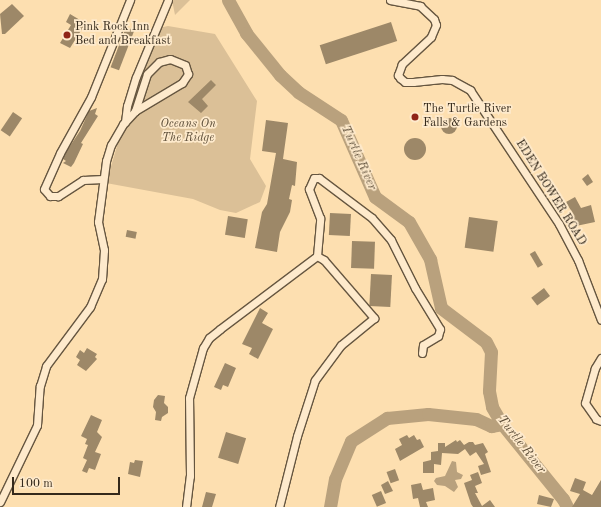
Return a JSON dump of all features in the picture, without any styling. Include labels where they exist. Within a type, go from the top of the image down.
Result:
[{"type":"street","points":[[103,179],[83,180],[58,196],[50,196],[44,189],[60,153],[91,97],[130,0]]},
{"type":"street","points":[[126,122],[127,106],[136,77],[168,0]]},
{"type":"street","name":"EDEN BOWER ROAD","points":[[390,0],[420,6],[434,19],[436,25],[431,37],[402,64],[398,75],[400,78],[413,82],[442,79],[452,80],[470,90],[559,224],[578,260],[601,320]]},
{"type":"street","points":[[0,502],[37,425],[40,386],[46,366],[90,307],[102,279],[104,250],[98,222],[103,179],[111,145],[126,122],[136,111],[182,83],[188,74],[185,65],[170,59],[159,62],[147,74],[136,111]]},
{"type":"street","points":[[186,507],[190,476],[189,398],[203,348],[210,338],[220,329],[317,256],[320,218],[309,188],[314,178],[328,182],[372,218],[391,240],[415,288],[440,329],[438,336],[424,345],[422,353]]},
{"type":"street","points":[[279,507],[297,436],[315,380],[341,345],[374,318],[324,260],[317,256]]},
{"type":"street","points":[[601,358],[595,368],[585,403],[596,419],[601,421]]},
{"type":"green space","points":[[172,0],[190,0],[175,15]]},
{"type":"green space","name":"Oceans On The Ridge","points":[[168,26],[215,34],[257,101],[250,159],[266,186],[260,202],[236,213],[220,210],[193,199],[106,183],[136,83],[159,28]]},
{"type":"shaded area","points":[[452,461],[456,462],[457,472],[463,475],[461,479],[455,480],[458,487],[454,492],[445,486],[437,485],[434,481],[436,478],[445,476]]},
{"type":"building","points":[[12,4],[24,16],[5,34],[2,34],[0,14]]},
{"type":"building","points":[[70,14],[90,26],[87,32],[82,29],[70,48],[60,43],[71,25],[66,22]]},
{"type":"building","points":[[391,22],[397,41],[326,64],[320,45]]},
{"type":"building","points":[[126,27],[134,30],[119,70],[111,67]]},
{"type":"building","name":"Oceans On The Ridge","points":[[211,80],[216,85],[202,99],[208,106],[201,113],[188,102]]},
{"type":"building","points":[[97,108],[95,114],[98,116],[81,143],[83,144],[74,163],[71,167],[63,163],[66,161],[63,159],[64,155],[80,131],[89,111]]},
{"type":"building","points":[[13,112],[22,118],[10,136],[1,130]]},
{"type":"building","points":[[449,118],[455,120],[457,126],[455,132],[449,134],[443,132],[441,126],[443,120]]},
{"type":"building","points":[[266,120],[288,123],[283,159],[297,162],[295,186],[292,185],[289,199],[292,200],[290,212],[280,232],[277,252],[255,248],[262,212],[267,204],[276,153],[262,151]]},
{"type":"building","points":[[415,138],[423,141],[426,149],[423,157],[415,160],[407,157],[404,149],[407,141]]},
{"type":"building","points":[[588,174],[593,182],[587,186],[582,179]]},
{"type":"building","points":[[575,197],[581,208],[591,205],[595,222],[576,226],[573,214],[566,202]]},
{"type":"building","points":[[330,213],[351,214],[350,236],[329,235]]},
{"type":"building","points":[[228,216],[248,219],[245,238],[225,235]]},
{"type":"building","points":[[469,217],[498,221],[493,252],[465,248]]},
{"type":"building","points":[[127,230],[137,232],[135,239],[126,237]]},
{"type":"building","points":[[352,241],[375,242],[374,269],[351,268]]},
{"type":"building","points":[[535,251],[543,265],[538,268],[530,254]]},
{"type":"building","points":[[371,274],[392,275],[390,307],[369,306]]},
{"type":"building","points":[[544,288],[550,296],[537,306],[531,298]]},
{"type":"building","points":[[260,308],[268,313],[262,323],[273,329],[258,359],[249,354],[252,348],[242,344]]},
{"type":"building","points":[[87,348],[97,354],[95,357],[97,359],[86,371],[77,365],[80,360],[76,357],[80,350],[84,353]]},
{"type":"building","points":[[225,363],[236,368],[228,387],[223,385],[221,390],[214,387]]},
{"type":"building","points":[[158,395],[165,396],[164,403],[168,407],[168,413],[162,417],[161,421],[155,420],[156,412],[153,407],[154,400]]},
{"type":"building","points":[[91,415],[102,420],[97,432],[102,437],[95,452],[101,454],[95,470],[89,468],[87,473],[82,471],[87,460],[83,458],[88,445],[85,444],[87,439],[81,436]]},
{"type":"building","points":[[226,432],[246,438],[238,464],[218,458]]},
{"type":"building","points":[[407,435],[409,438],[414,435],[417,440],[420,439],[424,447],[400,461],[395,449],[402,445],[399,439]]},
{"type":"building","points":[[456,440],[457,442],[460,440],[464,445],[469,442],[473,442],[475,445],[483,443],[488,452],[485,454],[491,472],[481,475],[478,466],[484,464],[476,452],[470,456],[465,449],[458,454],[442,453],[441,465],[434,464],[434,473],[423,473],[423,462],[431,460],[431,452],[438,451],[438,443],[445,443],[445,447]]},
{"type":"building","points":[[135,460],[143,461],[140,477],[128,474],[130,462],[134,463]]},
{"type":"building","points":[[395,469],[399,480],[391,483],[387,472]]},
{"type":"building","points":[[478,472],[482,483],[475,486],[478,493],[475,493],[482,506],[490,500],[495,507],[473,507],[471,504],[464,483],[472,480],[470,475]]},
{"type":"building","points":[[575,478],[586,482],[583,490],[592,495],[601,480],[601,507],[572,507],[580,494],[570,491]]},
{"type":"building","points":[[388,481],[393,491],[385,494],[381,485]]},
{"type":"building","points":[[421,483],[423,490],[433,488],[435,500],[426,502],[428,507],[420,507],[418,498],[413,499],[411,485]]},
{"type":"building","points":[[381,491],[386,503],[377,507],[372,495]]},
{"type":"building","points":[[206,492],[216,494],[212,507],[202,507]]},
{"type":"building","points":[[539,495],[554,499],[551,507],[537,504]]},
{"type":"waterway","name":"Turtle River","points":[[228,0],[246,33],[280,75],[298,92],[341,120],[375,197],[409,222],[430,259],[441,308],[486,342],[491,352],[489,391],[492,407],[502,424],[563,499],[567,507]]},
{"type":"waterway","points":[[330,507],[335,479],[351,441],[387,418],[428,414],[476,419],[491,426],[502,424]]},
{"type":"place","name":"Pink Rock Inn Bed and Breakfast","points":[[67,35]]},
{"type":"place","name":"The Turtle River Falls & Gardens","points":[[415,117]]}]
